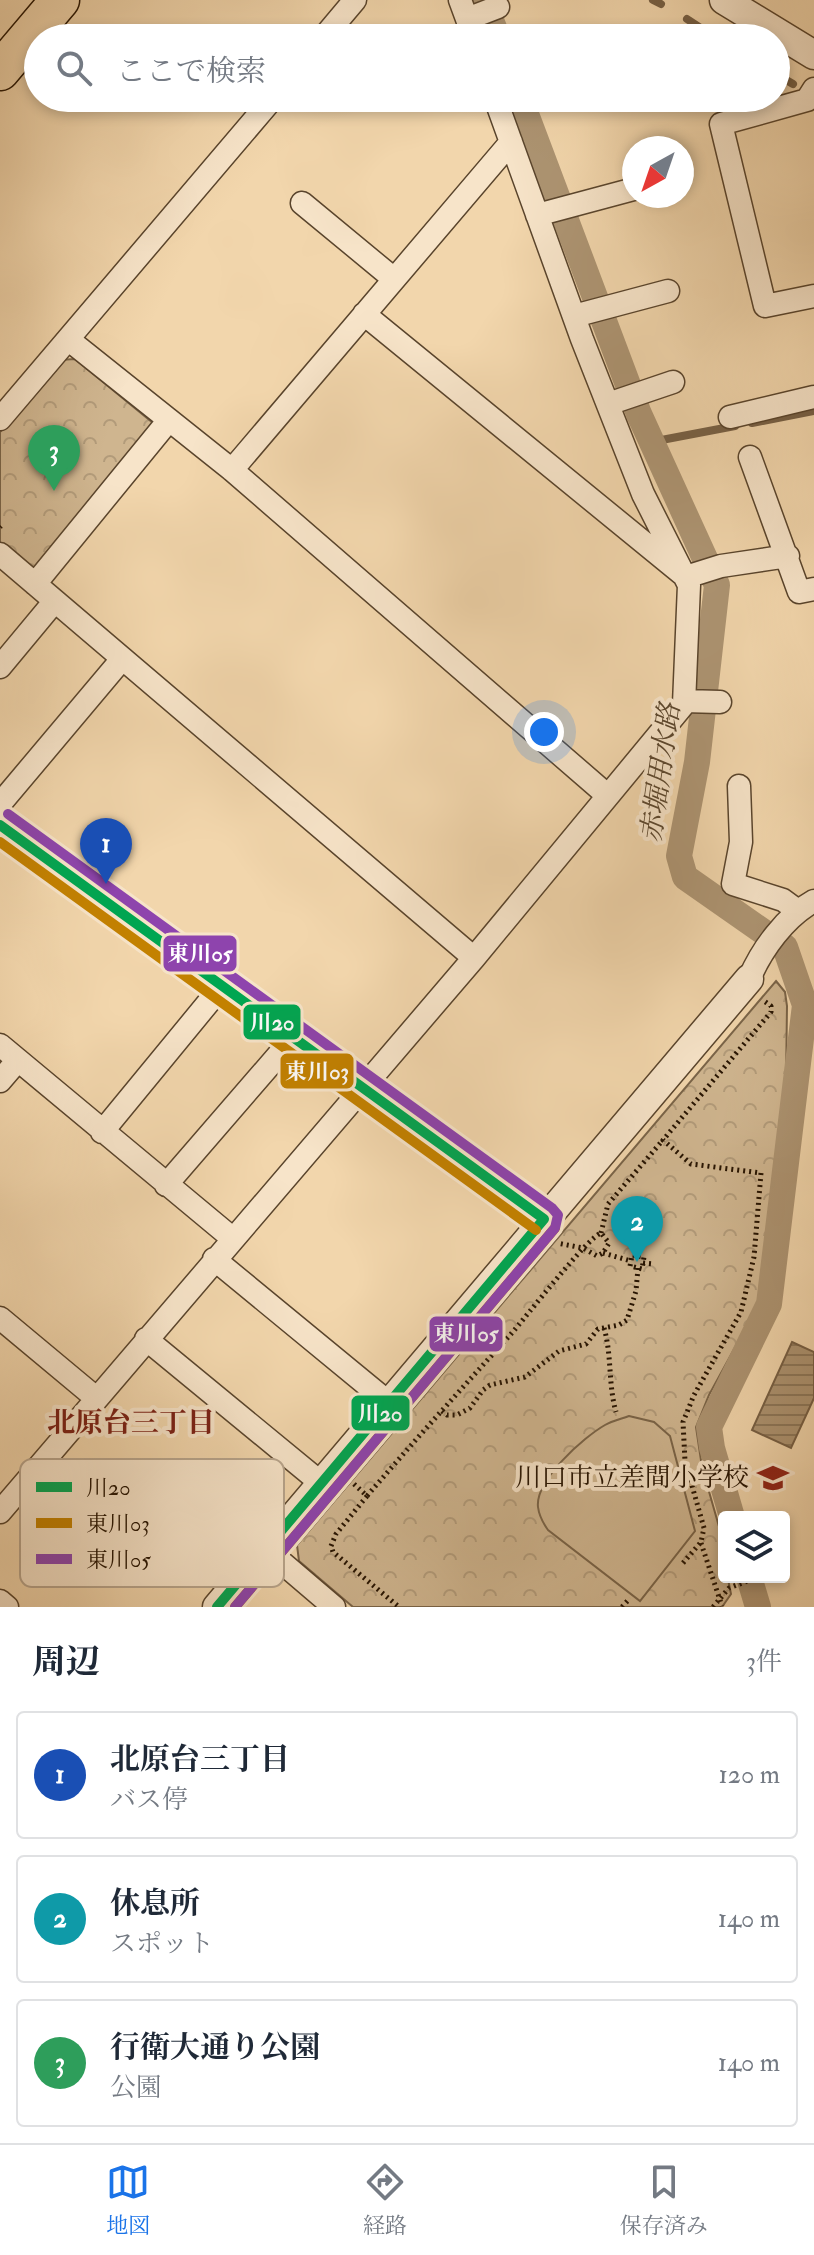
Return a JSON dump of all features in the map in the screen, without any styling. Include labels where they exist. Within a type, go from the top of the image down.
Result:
[{"type":"highway","points":[[40,24],[60,0]]},
{"type":"highway","points":[[0,71],[24,43]]},
{"type":"street","points":[[60,24],[81,0]]},
{"type":"street","points":[[335,24],[355,0]]},
{"type":"street","points":[[724,0],[763,24]]},
{"type":"street","points":[[762,0],[814,33]]},
{"type":"street","points":[[790,40],[814,55]]},
{"type":"street","points":[[0,84],[24,63]]},
{"type":"street","points":[[790,105],[807,100],[814,89]]},
{"type":"street","points":[[0,419],[261,112]]},
{"type":"street","points":[[500,112],[511,142],[553,211],[624,399],[643,494],[703,572]]},
{"type":"street","points":[[764,112],[721,124],[765,306],[814,296]]},
{"type":"street","points":[[232,470],[511,142]]},
{"type":"street","points":[[553,211],[622,192]]},
{"type":"street","points":[[302,203],[394,279]]},
{"type":"street","points":[[591,311],[668,291]]},
{"type":"street","points":[[364,314],[703,572]]},
{"type":"street","points":[[69,340],[232,470],[607,795]]},
{"type":"street","points":[[624,399],[673,382]]},
{"type":"street","points":[[730,417],[814,397]]},
{"type":"street","points":[[35,584],[169,420]]},
{"type":"street","points":[[750,457],[799,592],[814,589]]},
{"type":"street","points":[[0,554],[474,958]]},
{"type":"street","points":[[45,1459],[474,958],[607,795],[700,701],[689,585],[703,572],[788,556]]},
{"type":"street","points":[[0,667],[54,602]]},
{"type":"street","points":[[0,804],[122,659]]},
{"type":"street","points":[[284,1531],[334,1481],[389,1403],[547,1230],[755,976],[799,913],[783,900],[733,884],[741,842],[739,786]]},
{"type":"street","points":[[0,825],[364,1087],[547,1230]]},
{"type":"street","points":[[102,1132],[222,986]]},
{"type":"street","points":[[166,1185],[294,1037]]},
{"type":"street","points":[[0,1045],[232,1238]]},
{"type":"street","points":[[0,1081],[18,1060]]},
{"type":"street","points":[[214,1259],[389,1403]]},
{"type":"street","points":[[0,1318],[96,1398]]},
{"type":"street","points":[[146,1339],[334,1481]]},
{"type":"street","points":[[0,1512],[20,1488]]},
{"type":"street","points":[[284,1564],[334,1607]]},
{"type":"street","points":[[217,1607],[234,1587]]},
{"type":"street","points":[[0,1601],[7,1607]]},
{"type":"path","points":[[601,1233],[608,1204],[771,1012],[771,1006],[755,976]]},
{"type":"path","points":[[663,1140],[691,1164],[761,1173],[754,1257],[741,1312],[694,1395],[683,1422],[685,1461],[704,1528],[701,1542],[683,1563]]},
{"type":"path","points":[[547,1230],[591,1254],[603,1253],[631,1261]]},
{"type":"path","points":[[399,1607],[333,1552],[331,1546],[336,1534],[594,1235],[601,1233]]},
{"type":"path","points":[[601,1233],[609,1243],[603,1253]]},
{"type":"path","points":[[638,1256],[639,1248]]},
{"type":"path","points":[[442,1411],[447,1415],[463,1413],[487,1387],[525,1377],[559,1351],[586,1344],[596,1330],[627,1320],[636,1291],[641,1266],[644,1257],[632,1255],[630,1266],[641,1266],[653,1264]]},
{"type":"path","points":[[604,1328],[616,1412]]},
{"type":"path","points":[[334,1481],[367,1496]]},
{"type":"path","points":[[701,1542],[721,1602]]},
{"type":"path","points":[[713,1607],[721,1602],[729,1588],[738,1583]]},
{"type":"path","points":[[622,1607],[630,1598]]},
{"type":"green space","points":[[75,359],[153,423],[41,567],[28,568],[0,545],[0,432],[59,360]]},
{"type":"green space","points":[[776,981],[785,992],[787,1006],[786,1080],[760,1302],[709,1395],[696,1427],[702,1467],[718,1523],[718,1583],[729,1583],[731,1594],[722,1607],[353,1607],[299,1561],[297,1545]]},
{"type":"green space","points":[[629,1416],[654,1422],[670,1436],[695,1531],[640,1601],[548,1530],[538,1507],[544,1484],[562,1460],[596,1431]]},
{"type":"shaded area","points":[[792,1342],[814,1352],[814,1398],[791,1448],[752,1430]]},
{"type":"waterway","name":"赤堀用水路","points":[[483,0],[492,24]]},
{"type":"waterway","points":[[653,0],[661,4]]},
{"type":"waterway","points":[[687,19],[695,24]]},
{"type":"waterway","name":"赤堀用水路","points":[[525,112],[639,414],[717,585],[697,762],[679,856],[685,877],[785,947],[805,1005],[769,1304],[709,1427],[730,1511]]},
{"type":"waterway","points":[[752,423],[814,411]]},
{"type":"waterway","points":[[651,442],[735,426]]},
{"type":"waterway","name":"赤堀用水路","points":[[751,1583],[758,1607]]},
{"type":"transit line","name":"東川05","points":[[8,814],[558,1215],[555,1228],[284,1549]]},
{"type":"transit line","name":"川20","points":[[0,825],[544,1219]]},
{"type":"transit line","name":"東川03","points":[[0,842],[536,1230]]},
{"type":"transit line","name":"川20","points":[[284,1528],[544,1219]]},
{"type":"transit line","name":"東川03","points":[[284,1549],[555,1228]]},
{"type":"transit line","name":"川20","points":[[217,1607],[234,1587]]},
{"type":"transit line","name":"東川03","points":[[235,1607],[252,1587]]},
{"type":"transit line","name":"東川05","points":[[235,1607],[252,1587]]},
{"type":"place","name":"行衛大通り公園","points":[[54,491]]},
{"type":"place","name":"北原台三丁目","points":[[106,884]]},
{"type":"place","name":"休息所","points":[[637,1262]]},
{"type":"place","name":"川口市立差間小学校","points":[[773,1478]]},
{"type":"district","name":"北原台三丁目","points":[[131,1423]]}]
